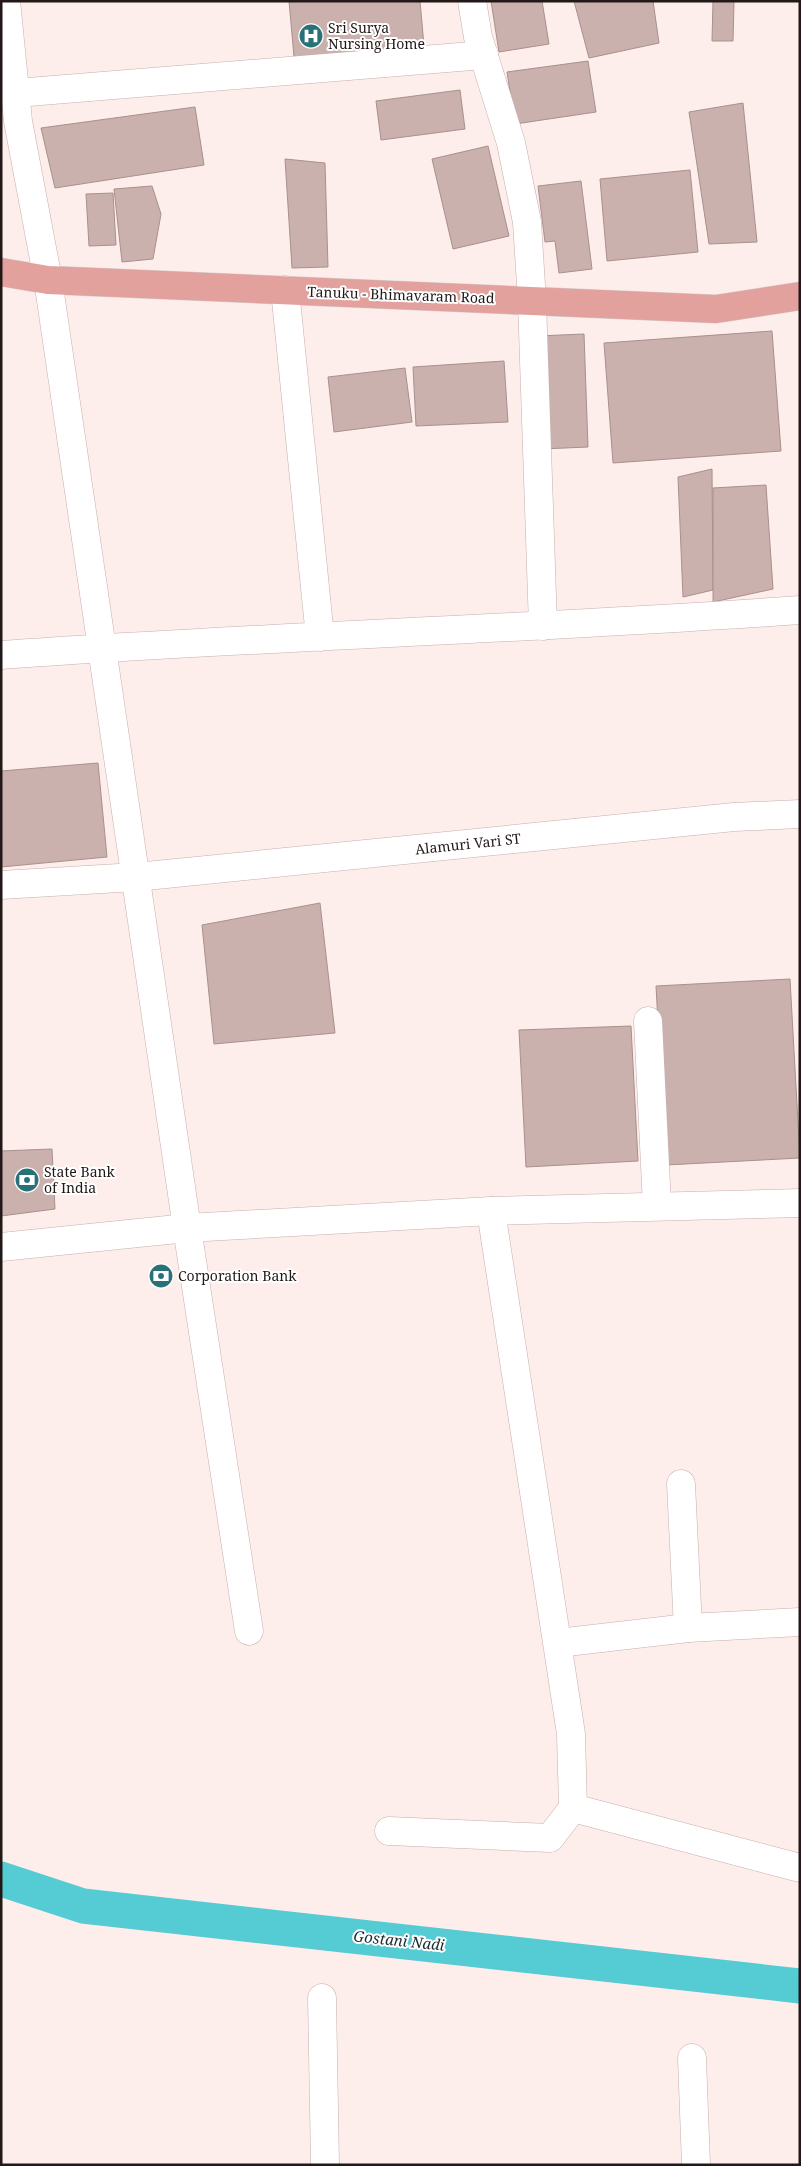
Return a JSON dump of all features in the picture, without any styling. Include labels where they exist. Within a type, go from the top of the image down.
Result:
[{"type":"main road","name":"Tanuku - Bhimavaram Road","points":[[1,272],[48,280],[716,308],[800,296]]},
{"type":"street","points":[[6,1],[18,120],[48,280],[100,648],[249,1630]]},
{"type":"street","points":[[472,1],[484,56],[515,160],[526,222],[532,301],[543,626]]},
{"type":"street","points":[[16,93],[484,56]]},
{"type":"street","points":[[285,290],[320,637]]},
{"type":"street","points":[[1,655],[100,648],[543,626],[800,610]]},
{"type":"street","name":"Alamuri Vari ST","points":[[1,885],[136,877],[734,817],[800,814]]},
{"type":"street","points":[[648,1021],[657,1206]]},
{"type":"street","points":[[1,1247],[187,1228],[491,1211],[800,1203]]},
{"type":"street","points":[[388,1831],[550,1838],[573,1808],[571,1734],[491,1211]]},
{"type":"street","points":[[681,1484],[688,1628]]},
{"type":"street","points":[[558,1643],[688,1628],[800,1622]]},
{"type":"street","points":[[573,1808],[800,1868]]},
{"type":"street","points":[[322,1998],[325,2165]]},
{"type":"street","points":[[692,2058],[696,2165]]},
{"type":"building","points":[[289,1],[420,1],[424,46],[294,57]]},
{"type":"building","points":[[491,1],[542,1],[549,44],[499,52]]},
{"type":"building","points":[[574,1],[653,1],[659,43],[589,58]]},
{"type":"building","points":[[713,1],[734,1],[733,41],[712,41]]},
{"type":"building","points":[[588,61],[596,112],[515,124],[507,72]]},
{"type":"building","points":[[460,90],[465,129],[381,140],[376,101]]},
{"type":"building","points":[[743,103],[757,242],[709,244],[689,112]]},
{"type":"building","points":[[195,107],[204,165],[55,188],[41,128]]},
{"type":"building","points":[[488,146],[509,236],[453,249],[432,159]]},
{"type":"building","points":[[285,159],[325,163],[328,267],[292,268]]},
{"type":"building","points":[[690,170],[698,252],[607,261],[600,179]]},
{"type":"building","points":[[581,181],[592,269],[559,273],[555,241],[545,242],[538,186]]},
{"type":"building","points":[[152,186],[161,214],[153,259],[122,262],[114,189]]},
{"type":"building","points":[[113,193],[116,245],[89,246],[86,194]]},
{"type":"building","points":[[772,331],[781,451],[613,463],[604,343]]},
{"type":"building","points":[[584,334],[588,447],[542,449],[537,336]]},
{"type":"building","points":[[504,361],[508,422],[416,426],[413,367]]},
{"type":"building","points":[[405,368],[412,422],[334,432],[328,377]]},
{"type":"building","points":[[712,469],[713,590],[683,597],[678,477]]},
{"type":"building","points":[[766,485],[773,589],[713,602],[713,488]]},
{"type":"building","points":[[98,763],[107,857],[1,867],[1,771]]},
{"type":"building","points":[[320,903],[335,1033],[214,1044],[202,925]]},
{"type":"building","points":[[790,979],[800,1158],[666,1165],[656,986]]},
{"type":"building","points":[[631,1026],[638,1161],[526,1167],[519,1030]]},
{"type":"building","name":"State Bank of India","points":[[52,1149],[55,1209],[1,1216],[1,1151]]},
{"type":"waterway","name":"Gostani Nadi","points":[[1,1879],[83,1906],[800,1986]]},
{"type":"place","name":"Sri Surya Nursing Home","points":[[311,36]]},
{"type":"place","name":"State Bank of India","points":[[27,1180]]},
{"type":"place","name":"Corporation Bank","points":[[161,1276]]}]
